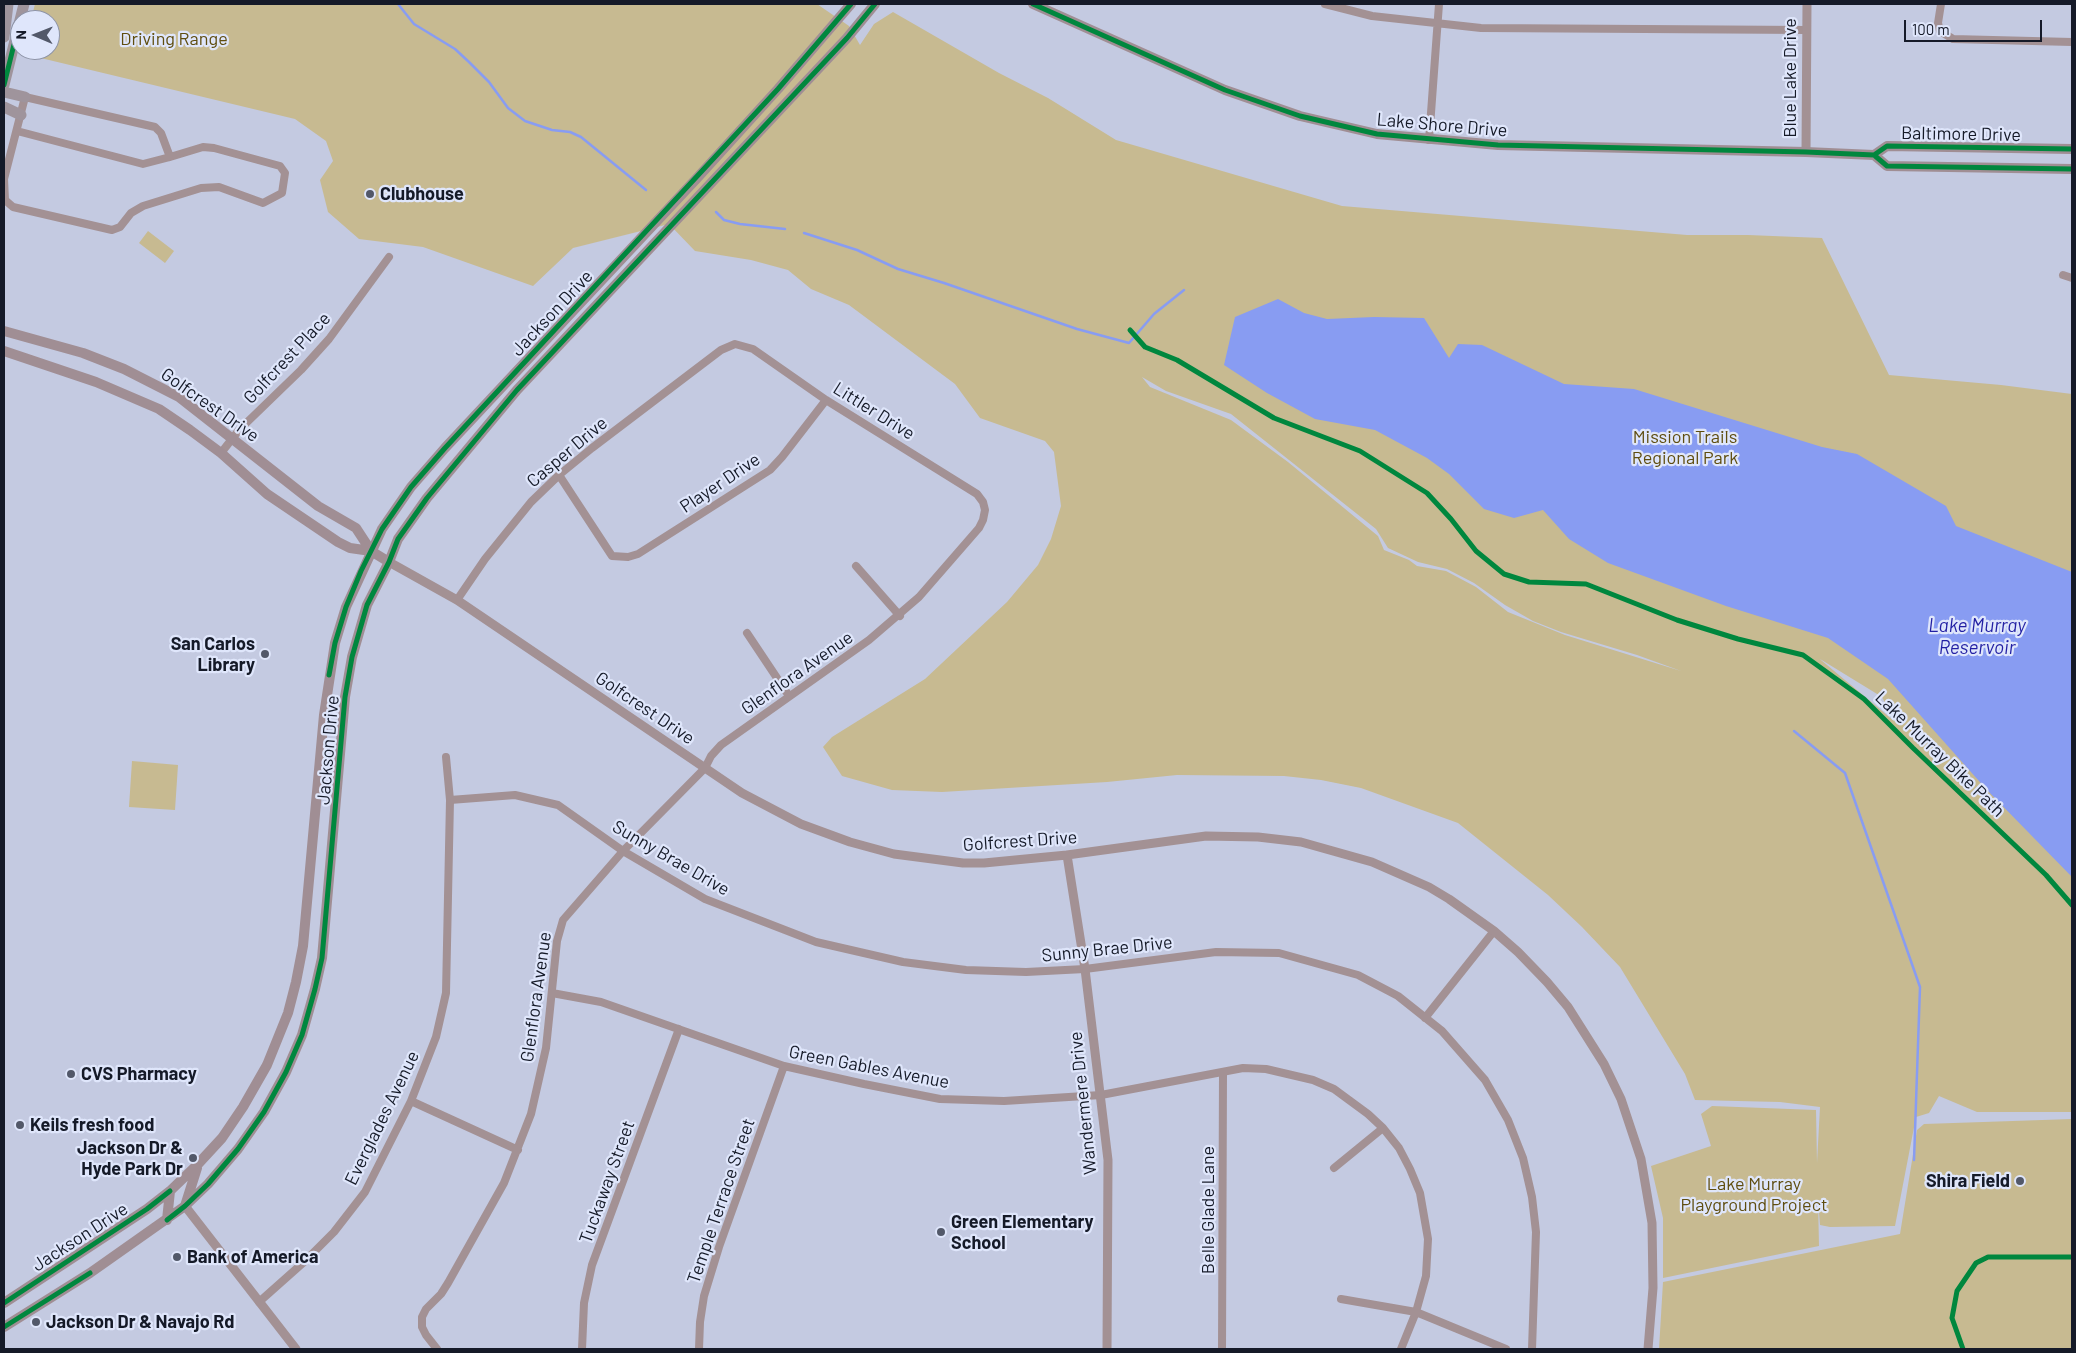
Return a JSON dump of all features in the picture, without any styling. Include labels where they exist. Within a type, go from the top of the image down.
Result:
[{"type":"main road","points":[[4,9],[7,4]]},
{"type":"main road","points":[[4,36],[7,26],[7,4]]},
{"type":"main road","name":"Jackson Drive","points":[[4,1303],[130,1220],[170,1191],[222,1138],[243,1107],[267,1065],[288,1014],[305,930],[328,681],[335,643],[346,607],[382,529],[411,487],[439,454],[745,126],[851,4]]},
{"type":"main road","name":"Jackson Drive","points":[[4,1327],[90,1273],[185,1206],[208,1184],[238,1150],[264,1112],[286,1072],[302,1035],[322,958],[345,698],[352,657],[367,604],[389,562],[398,539],[426,498],[517,390],[847,38],[875,4]]},
{"type":"main road","name":"Lake Shore Drive","points":[[1033,4],[1185,73],[1263,103],[1300,116],[1378,134],[1498,145],[1874,155]]},
{"type":"main road","points":[[4,85],[10,60]]},
{"type":"main road","points":[[4,92],[25,97]]},
{"type":"main road","points":[[4,107],[21,115]]},
{"type":"main road","name":"Baltimore Drive","points":[[2072,149],[1887,146],[1874,155],[1887,166],[2072,168]]},
{"type":"main road","name":"Golfcrest Drive","points":[[4,331],[83,353],[142,377],[178,398],[318,506],[356,528],[371,551]]},
{"type":"main road","name":"Golfcrest Drive","points":[[4,350],[96,382],[158,409],[221,453],[267,494],[338,542],[350,548],[371,551],[389,562]]},
{"type":"main road","points":[[185,1206],[198,1164]]},
{"type":"main road","points":[[167,1220],[170,1191]]},
{"type":"street","points":[[1325,4],[1372,16],[1481,28],[1807,30]]},
{"type":"street","points":[[1429,140],[1439,4]]},
{"type":"street","name":"Blue Lake Drive","points":[[1806,152],[1807,4]]},
{"type":"street","points":[[1940,4],[1938,23],[1940,31],[1953,39],[2072,42]]},
{"type":"street","points":[[17,130],[143,164],[170,157],[202,147],[214,148],[280,166],[285,174],[282,193],[263,203],[219,188],[201,188],[143,206],[131,213],[120,227],[112,230],[13,207],[5,200],[4,179],[25,97],[155,126],[161,134],[170,157]]},
{"type":"street","name":"Golfcrest Place","points":[[221,453],[232,438],[301,370],[329,339],[389,257]]},
{"type":"street","points":[[2063,275],[2072,278]]},
{"type":"street","name":"Littler Drive","points":[[721,350],[735,344],[753,349],[826,400],[977,494],[983,502],[985,510],[979,528]]},
{"type":"street","name":"Casper Drive","points":[[457,600],[485,559],[519,517],[558,476],[721,350]]},
{"type":"street","name":"Player Drive","points":[[558,476],[612,556],[628,557],[638,554],[770,470],[826,400]]},
{"type":"street","name":"Glenflora Avenue","points":[[437,1349],[422,1327],[422,1317],[426,1309],[441,1294],[448,1283],[504,1183],[531,1114],[546,1048],[557,941],[563,920],[623,851],[705,768],[711,756],[721,745],[900,616],[979,528]]},
{"type":"street","name":"Golfcrest Drive","points":[[389,562],[457,600],[742,793],[801,824],[850,842],[894,854],[977,863],[1067,855],[1206,836],[1258,837],[1301,842],[1372,862],[1449,898],[1494,931],[1518,952],[1547,982],[1568,1007],[1604,1064],[1621,1099],[1641,1159],[1652,1223],[1653,1288],[1648,1349]]},
{"type":"street","points":[[856,566],[900,616]]},
{"type":"street","points":[[747,633],[789,696]]},
{"type":"street","name":"Everglades Avenue","points":[[259,1302],[334,1232],[364,1192],[411,1101],[436,1038],[446,993],[450,800],[446,757]]},
{"type":"street","name":"Sunny Brae Drive","points":[[450,800],[515,795],[558,804],[623,851],[706,899],[816,942],[903,962],[966,970],[1026,972],[1084,970],[1216,952],[1279,953],[1358,975],[1398,996],[1442,1031],[1484,1080],[1508,1120],[1522,1158],[1532,1197],[1536,1232],[1532,1349]]},
{"type":"street","name":"Wandermere Drive","points":[[1067,855],[1101,1095],[1108,1160],[1107,1349]]},
{"type":"street","points":[[1425,1018],[1494,931]]},
{"type":"street","name":"Green Gables Avenue","points":[[552,992],[601,1002],[784,1066],[864,1084],[940,1098],[1004,1101],[1101,1095],[1243,1068],[1266,1069],[1313,1080],[1334,1090],[1368,1114],[1383,1128],[1399,1148],[1420,1193],[1426,1217],[1428,1239],[1426,1276],[1416,1312],[1401,1349]]},
{"type":"street","name":"Tuckaway Street","points":[[582,1349],[584,1303],[592,1265],[679,1029]]},
{"type":"street","name":"Temple Terrace Street","points":[[699,1349],[700,1322],[704,1296],[719,1247],[784,1066]]},
{"type":"street","name":"Belle Glade Lane","points":[[1222,1349],[1223,1072]]},
{"type":"street","points":[[411,1101],[518,1150]]},
{"type":"street","points":[[1334,1168],[1383,1128]]},
{"type":"street","points":[[185,1206],[296,1349]]},
{"type":"street","points":[[1341,1299],[1416,1312],[1506,1349]]},
{"type":"green space","points":[[35,4],[817,4],[849,26],[860,45],[874,24],[893,12],[999,73],[1048,98],[1116,140],[1342,206],[1687,235],[1822,238],[1889,375],[2001,385],[2072,394],[2072,1112],[1977,1112],[1939,1096],[1929,1113],[1916,1117],[1895,1226],[1830,1227],[1820,1225],[1818,1200],[1819,1246],[1663,1278],[1663,1218],[1651,1166],[1711,1146],[1701,1114],[1712,1106],[1816,1110],[1817,1163],[1820,1107],[1780,1102],[1695,1100],[1685,1074],[1620,967],[1548,895],[1458,823],[1361,788],[1321,780],[1284,776],[1177,775],[1107,782],[942,792],[892,790],[842,776],[823,747],[832,737],[925,679],[1007,602],[1038,565],[1051,539],[1061,506],[1054,452],[1045,441],[980,418],[955,384],[849,305],[811,289],[788,270],[751,260],[695,251],[669,224],[573,248],[533,286],[423,247],[359,239],[328,212],[320,180],[333,161],[326,141],[295,119],[49,60],[60,60],[60,10],[34,10]],"holes":[[[1142,377],[1166,391],[1231,414],[1376,529],[1388,548],[1418,562],[1447,569],[1474,583],[1505,605],[1533,621],[1681,671],[1565,635],[1508,612],[1476,587],[1446,571],[1417,566],[1409,560],[1384,550],[1378,536],[1288,462],[1231,420],[1150,387]],[[1820,659],[1882,697],[1894,721]]]},
{"type":"green space","points":[[148,231],[174,251],[165,263],[139,243]]},
{"type":"green space","points":[[132,761],[178,765],[175,810],[129,807]]},
{"type":"green space","points":[[2072,1119],[2072,1349],[1659,1349],[1663,1282],[1900,1234],[1917,1130],[1924,1124]]},
{"type":"water","name":"Lake Murray Reservoir","points":[[1278,299],[1304,313],[1327,319],[1374,317],[1424,318],[1449,358],[1458,344],[1482,345],[1564,384],[1634,389],[1822,447],[1857,454],[1946,506],[1956,526],[2072,572],[2072,877],[1987,790],[1888,679],[1828,638],[1726,606],[1608,563],[1569,539],[1543,510],[1514,518],[1484,509],[1449,474],[1427,458],[1375,430],[1315,419],[1267,393],[1224,365],[1235,317]]},
{"type":"waterway","points":[[398,4],[414,24],[455,49],[489,82],[508,108],[525,121],[552,130],[570,132],[581,137],[646,190]]},
{"type":"waterway","points":[[716,212],[724,220],[740,224],[785,229]]},
{"type":"waterway","points":[[804,233],[857,250],[898,269],[1077,329],[1129,343],[1154,314],[1184,290]]},
{"type":"waterway","points":[[1794,731],[1845,773],[1920,987],[1914,1160]]},
{"type":"cycle path","points":[[329,675],[335,643],[346,607],[361,571],[382,529],[411,487],[778,89],[851,4]]},
{"type":"cycle path","points":[[167,1220],[208,1184],[238,1149],[264,1112],[286,1072],[302,1035],[322,958],[345,697],[352,657],[367,605],[389,562],[398,539],[427,498],[517,390],[847,38],[875,4]]},
{"type":"cycle path","points":[[1033,4],[1225,90],[1300,116],[1377,134],[1498,145],[1874,155]]},
{"type":"cycle path","points":[[4,85],[10,60]]},
{"type":"cycle path","points":[[1874,155],[1887,146],[2072,149]]},
{"type":"cycle path","points":[[1874,155],[1887,166],[2072,169]]},
{"type":"cycle path","name":"Lake Murray Bike Path","points":[[1130,330],[1145,347],[1177,360],[1274,418],[1360,451],[1427,493],[1451,519],[1476,551],[1504,574],[1529,582],[1586,584],[1677,620],[1738,639],[1803,655],[1864,699],[2046,875],[2072,905]]},
{"type":"cycle path","points":[[4,1303],[147,1209],[170,1191]]},
{"type":"cycle path","points":[[1963,1349],[1952,1318],[1957,1291],[1976,1263],[1988,1257],[2072,1257]]},
{"type":"cycle path","points":[[4,1327],[90,1273]]},
{"type":"place","name":"Clubhouse","points":[[370,194]]},
{"type":"place","name":"San Carlos Library","points":[[265,654]]},
{"type":"place","name":"CVS Pharmacy","points":[[71,1074]]},
{"type":"place","name":"Keils fresh food","points":[[20,1125]]},
{"type":"place","name":"Jackson Dr & Hyde Park Dr","points":[[193,1158]]},
{"type":"place","name":"Shira Field","points":[[2020,1181]]},
{"type":"place","name":"Green Elementary School","points":[[941,1232]]},
{"type":"place","name":"Bank of America","points":[[177,1257]]},
{"type":"place","name":"Jackson Dr & Navajo Rd","points":[[36,1322]]},
{"type":"park label","name":"Driving Range","points":[[174,39]]},
{"type":"park label","name":"Mission Trails Regional Park","points":[[1685,447]]},
{"type":"park label","name":"Lake Murray Playground Project","points":[[1754,1194]]}]
